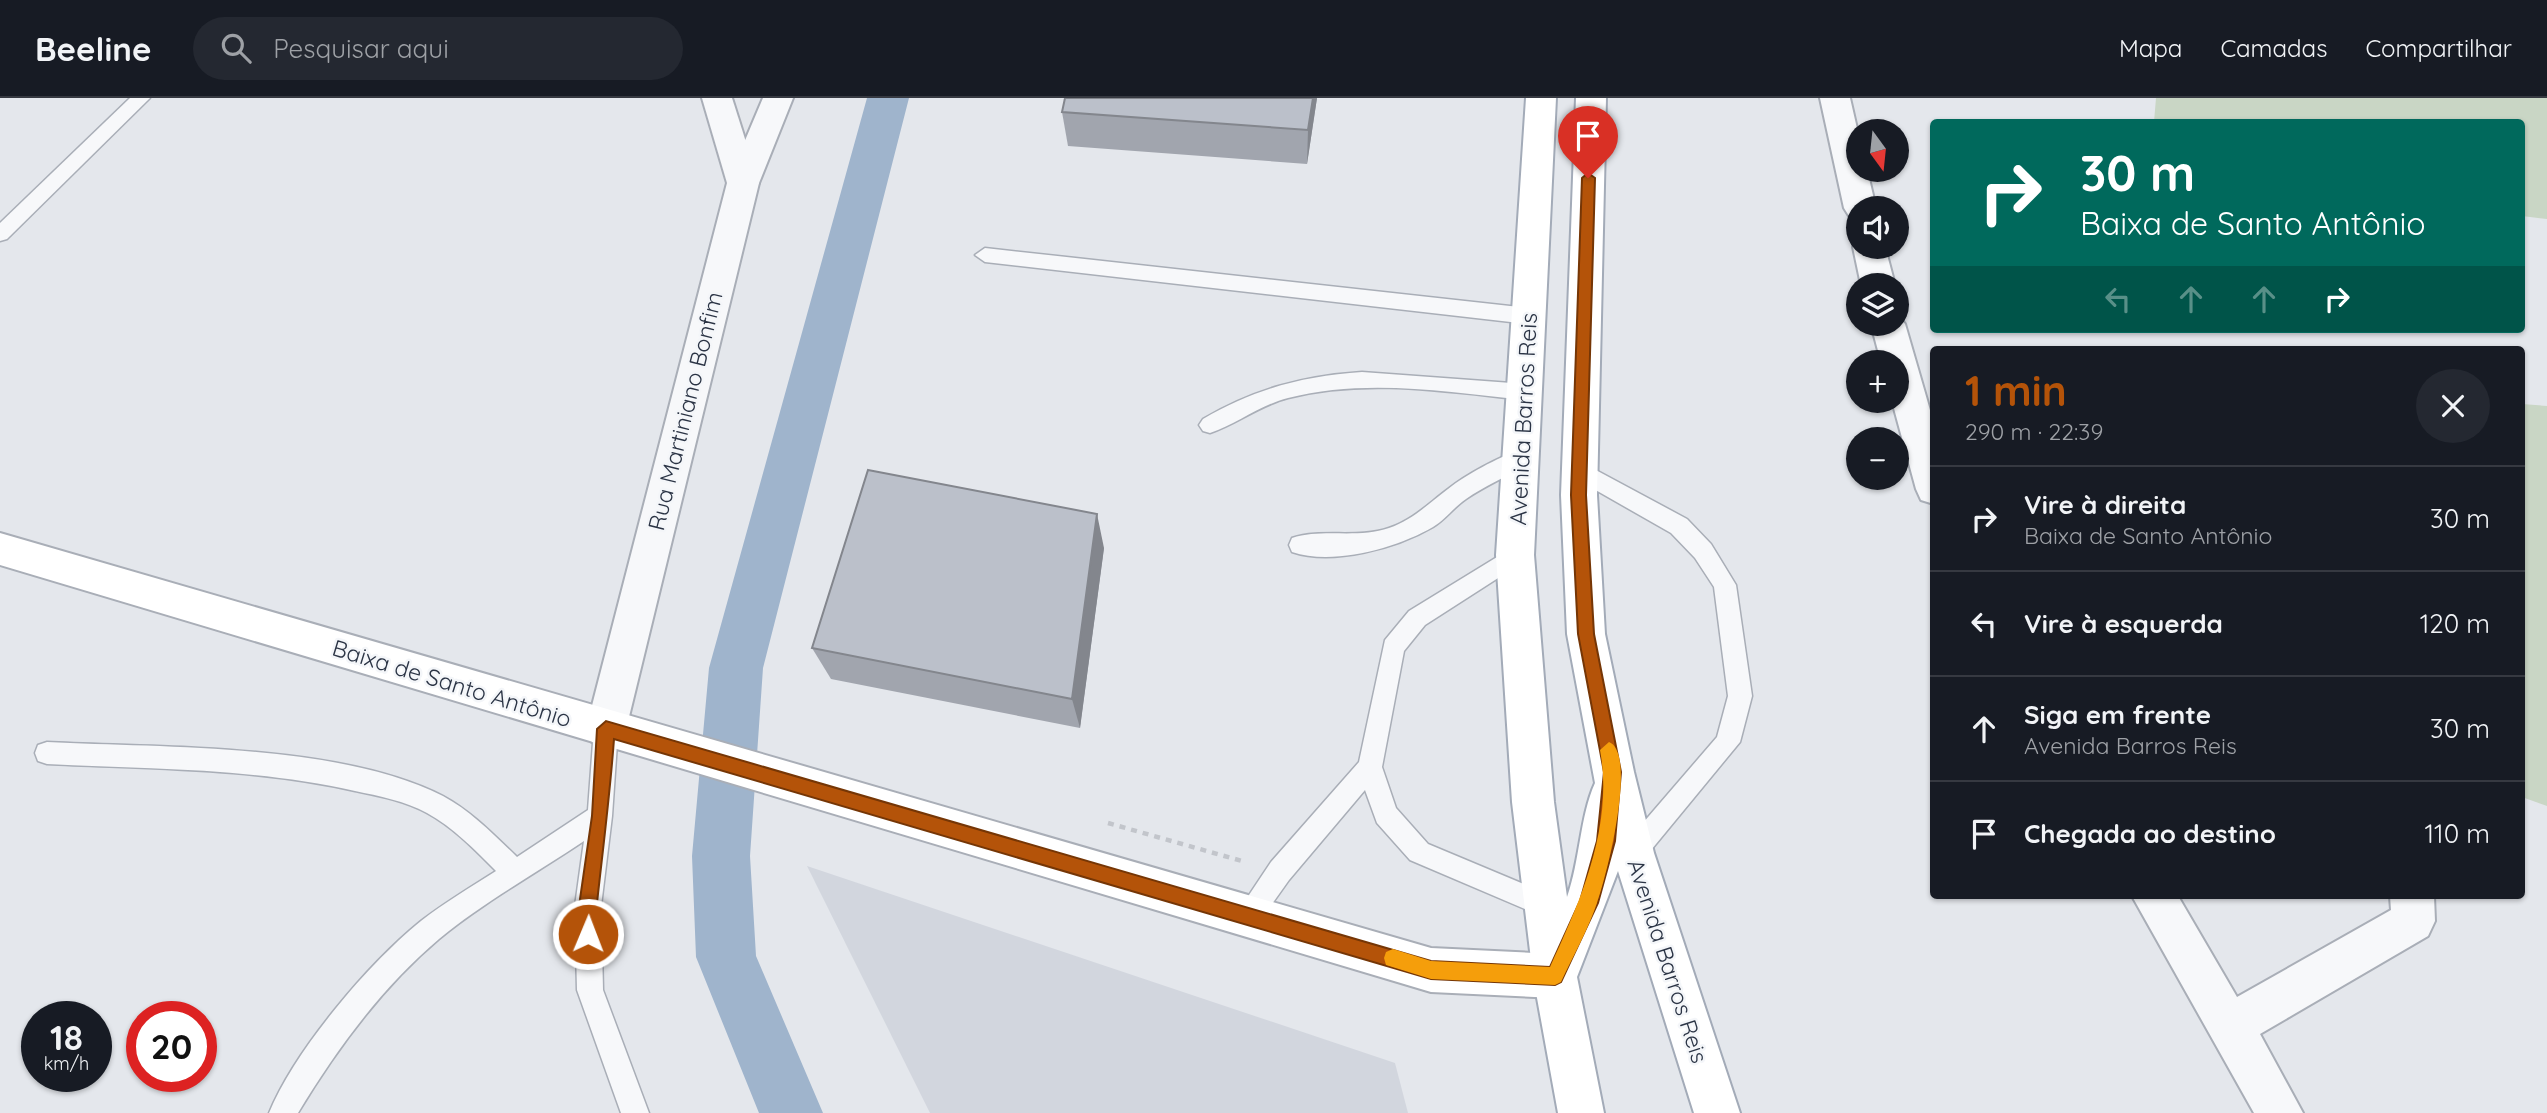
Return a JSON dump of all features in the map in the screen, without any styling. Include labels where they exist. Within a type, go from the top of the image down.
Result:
[{"type":"main road","name":"Avenida Barros Reis","points":[[1541,98],[1515,555],[1533,802],[1555,976],[1581,1113]]},
{"type":"main road","name":"Avenida Barros Reis","points":[[1591,98],[1579,470],[1586,634],[1613,772],[1633,853],[1717,1113]]},
{"type":"main road","name":"Baixa de Santo Antônio","points":[[0,549],[1431,970],[1555,976]]},
{"type":"main road","points":[[1555,976],[1589,903],[1606,841],[1613,772]]},
{"type":"street","points":[[717,98],[743,183]]},
{"type":"street","name":"Rua Martiniano Bonfim","points":[[606,729],[743,183],[778,98]]},
{"type":"street","points":[[1835,98],[1857,196]]},
{"type":"street","points":[[1891,336],[1930,475]]},
{"type":"street","points":[[2156,899],[2280,1113]]},
{"type":"street","points":[[2230,1026],[2413,920],[2412,899]]},
{"type":"lane","points":[[0,234],[141,98]]},
{"type":"lane","points":[[985,255],[1529,316]]},
{"type":"lane","points":[[1210,425],[1237,406],[1318,382],[1360,378],[1525,391]]},
{"type":"lane","points":[[1300,545],[1347,545],[1393,537],[1428,519],[1458,493],[1520,459]]},
{"type":"lane","points":[[1579,470],[1679,526],[1703,551],[1725,585],[1740,696],[1728,742],[1633,853]]},
{"type":"lane","points":[[1515,555],[1416,618],[1393,647],[1370,767],[1386,815],[1419,852],[1546,906]]},
{"type":"lane","points":[[606,729],[600,816],[588,906],[590,990],[635,1113]]},
{"type":"lane","points":[[47,753],[263,766],[357,779],[428,800],[475,835],[516,873]]},
{"type":"lane","points":[[1248,916],[1280,872],[1370,767]]},
{"type":"lane","points":[[283,1113],[311,1066],[373,985],[430,930],[600,816]]},
{"type":"shaded area","points":[[807,866],[1395,1063],[1408,1113],[930,1113]]},
{"type":"green space","points":[[2156,98],[2547,98],[2547,219],[2525,216],[2525,119],[2154,119]]},
{"type":"green space","points":[[2525,404],[2547,406],[2547,806],[2525,798]]},
{"type":"building","points":[[1065,98],[1313,98],[1308,130],[1062,112]]},
{"type":"building","points":[[868,470],[1097,514],[1072,699],[812,648]]},
{"type":"waterway","points":[[791,1113],[726,957],[721,856],[736,668],[888,98]]},
{"type":"slow traffic","points":[[1393,958],[1431,970],[1555,976],[1589,903],[1606,841],[1613,772],[1609,750]]},
{"type":"route","points":[[588,934],[588,906],[600,816],[606,729],[1431,970],[1555,976],[1589,903],[1606,841],[1613,772],[1586,634],[1578,495],[1588,178]]}]
